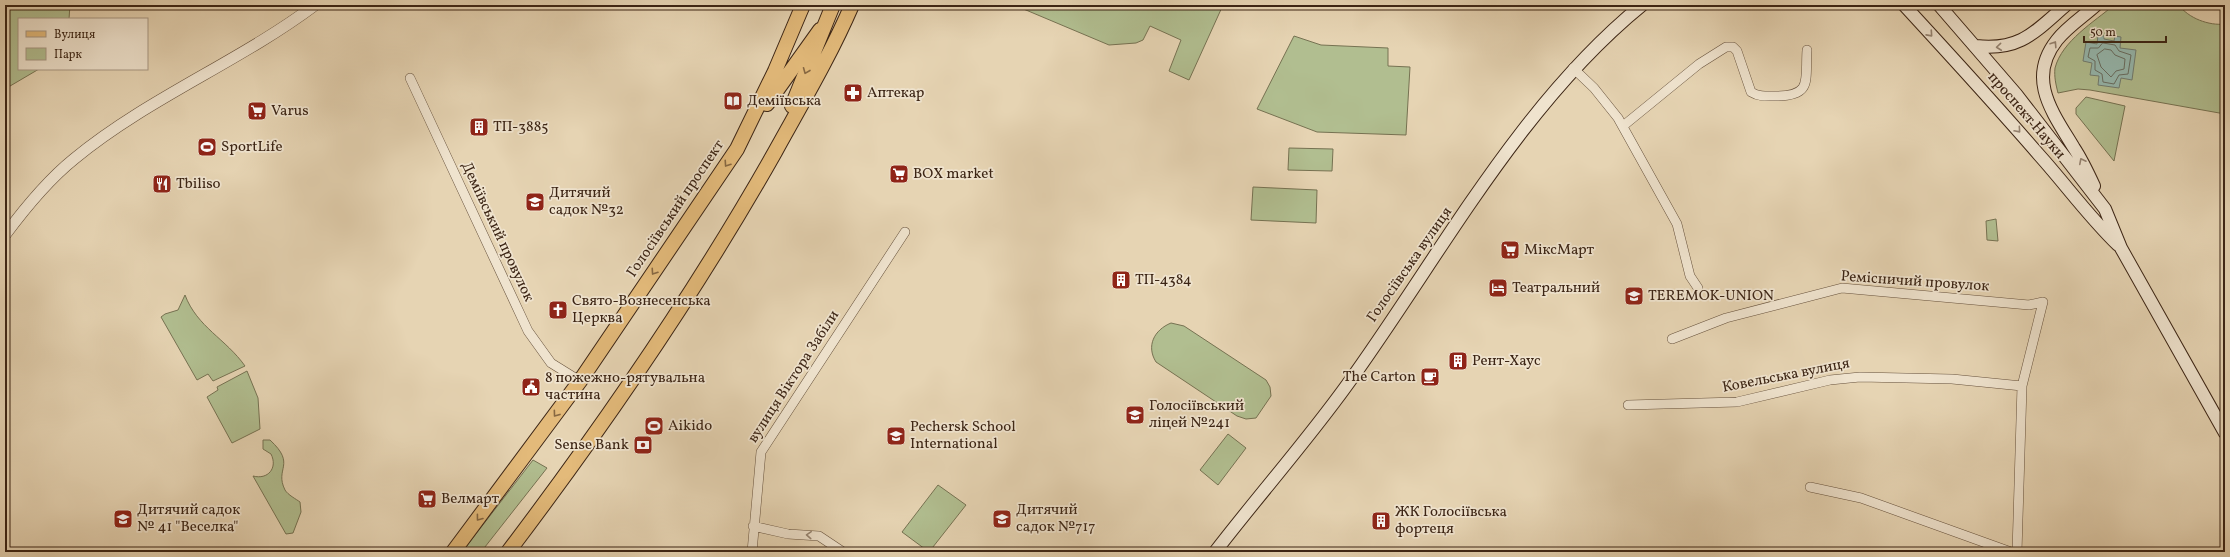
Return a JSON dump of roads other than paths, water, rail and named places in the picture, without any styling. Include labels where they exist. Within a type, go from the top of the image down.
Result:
[{"type":"main road","name":"Голосіївський проспект","points":[[453,552],[580,381],[684,230],[747,131],[803,5]]},
{"type":"main road","points":[[769,162],[833,5]]},
{"type":"main road","points":[[835,46],[852,5]]},
{"type":"main road","points":[[508,552],[556,488],[635,377],[696,285],[860,5]]},
{"type":"main road","name":"Голосіївська вулиця","points":[[1215,552],[1347,385],[1429,264],[1507,154],[1573,68],[1617,25],[1642,5]]},
{"type":"main road","name":"проспект Науки","points":[[1904,5],[2038,152],[2095,223],[2121,248]]},
{"type":"main road","name":"проспект Науки","points":[[1940,5],[1976,46],[2105,209],[2121,248],[2225,433]]},
{"type":"main road","points":[[1976,46],[1993,48],[2009,46],[2024,39],[2066,5]]},
{"type":"main road","points":[[2096,5],[2057,39],[2049,52],[2043,68],[2042,84],[2048,104],[2080,158],[2105,209]]},
{"type":"main road","points":[[747,131],[826,22]]},
{"type":"street","points":[[5,235],[24,210],[73,160],[109,132],[264,38],[315,5]]},
{"type":"street","points":[[1623,126],[1699,64],[1726,47],[1733,47],[1737,51],[1752,92],[1757,96],[1790,96],[1800,93],[1804,87],[1807,50]]},
{"type":"street","points":[[1573,68],[1594,88],[1623,126],[1677,224],[1690,276],[1698,288]]},
{"type":"street","name":"Деміївський провулок","points":[[410,78],[528,331],[551,363],[580,381]]},
{"type":"street","name":"вулиця Віктора Забіли","points":[[752,552],[753,526],[761,452],[905,232]]},
{"type":"street","name":"Ремісничий провулок","points":[[1672,339],[1726,318],[1842,288],[2029,305],[2043,302],[2022,386]]},
{"type":"street","name":"Ковельська вулиця","points":[[1628,405],[1737,402],[1830,380],[1860,377],[1952,379],[2022,386]]},
{"type":"street","points":[[2017,552],[2022,386]]},
{"type":"street","points":[[1810,487],[1860,498],[2011,552]]},
{"type":"street","points":[[753,526],[788,534],[819,536],[842,552]]},
{"type":"water","points":[[2098,35],[2104,36],[2104,39],[2114,41],[2115,36],[2121,37],[2120,48],[2136,50],[2132,80],[2121,78],[2119,88],[2098,85],[2099,76],[2090,75],[2092,63],[2083,61],[2086,42],[2097,44]]},
{"type":"place","name":"Аптекар","points":[[853,93]]},
{"type":"place","name":"Деміївська","points":[[733,101]]},
{"type":"place","name":"Varus","points":[[257,111]]},
{"type":"place","name":"ТП-3885","points":[[479,127]]},
{"type":"place","name":"SportLife","points":[[207,147]]},
{"type":"place","name":"BOX market","points":[[899,174]]},
{"type":"place","name":"Tbiliso","points":[[162,184]]},
{"type":"place","name":"Дитячий садок №32","points":[[535,202]]},
{"type":"place","name":"МіксМарт","points":[[1510,250]]},
{"type":"place","name":"ТП-4384","points":[[1121,280]]},
{"type":"place","name":"Театральний","points":[[1498,288]]},
{"type":"place","name":"TEREMOK-UNION","points":[[1634,296]]},
{"type":"place","name":"Свято-Вознесенська Церква","points":[[558,310]]},
{"type":"place","name":"Рент-Хаус","points":[[1458,361]]},
{"type":"place","name":"The Carton","points":[[1430,377]]},
{"type":"place","name":"8 пожежно-рятувальна частина","points":[[531,387]]},
{"type":"place","name":"Голосіївський ліцей №241","points":[[1135,415]]},
{"type":"place","name":"Aikido","points":[[654,426]]},
{"type":"place","name":"Pechersk School International","points":[[896,436]]},
{"type":"place","name":"Sense Bank","points":[[643,445]]},
{"type":"place","name":"Велмарт","points":[[427,499]]},
{"type":"place","name":"Дитячий садок № 41 \"Веселка\"","points":[[123,519]]},
{"type":"place","name":"Дитячий садок №717","points":[[1002,519]]},
{"type":"place","name":"ЖК Голосіївська фортеця","points":[[1381,521]]}]
